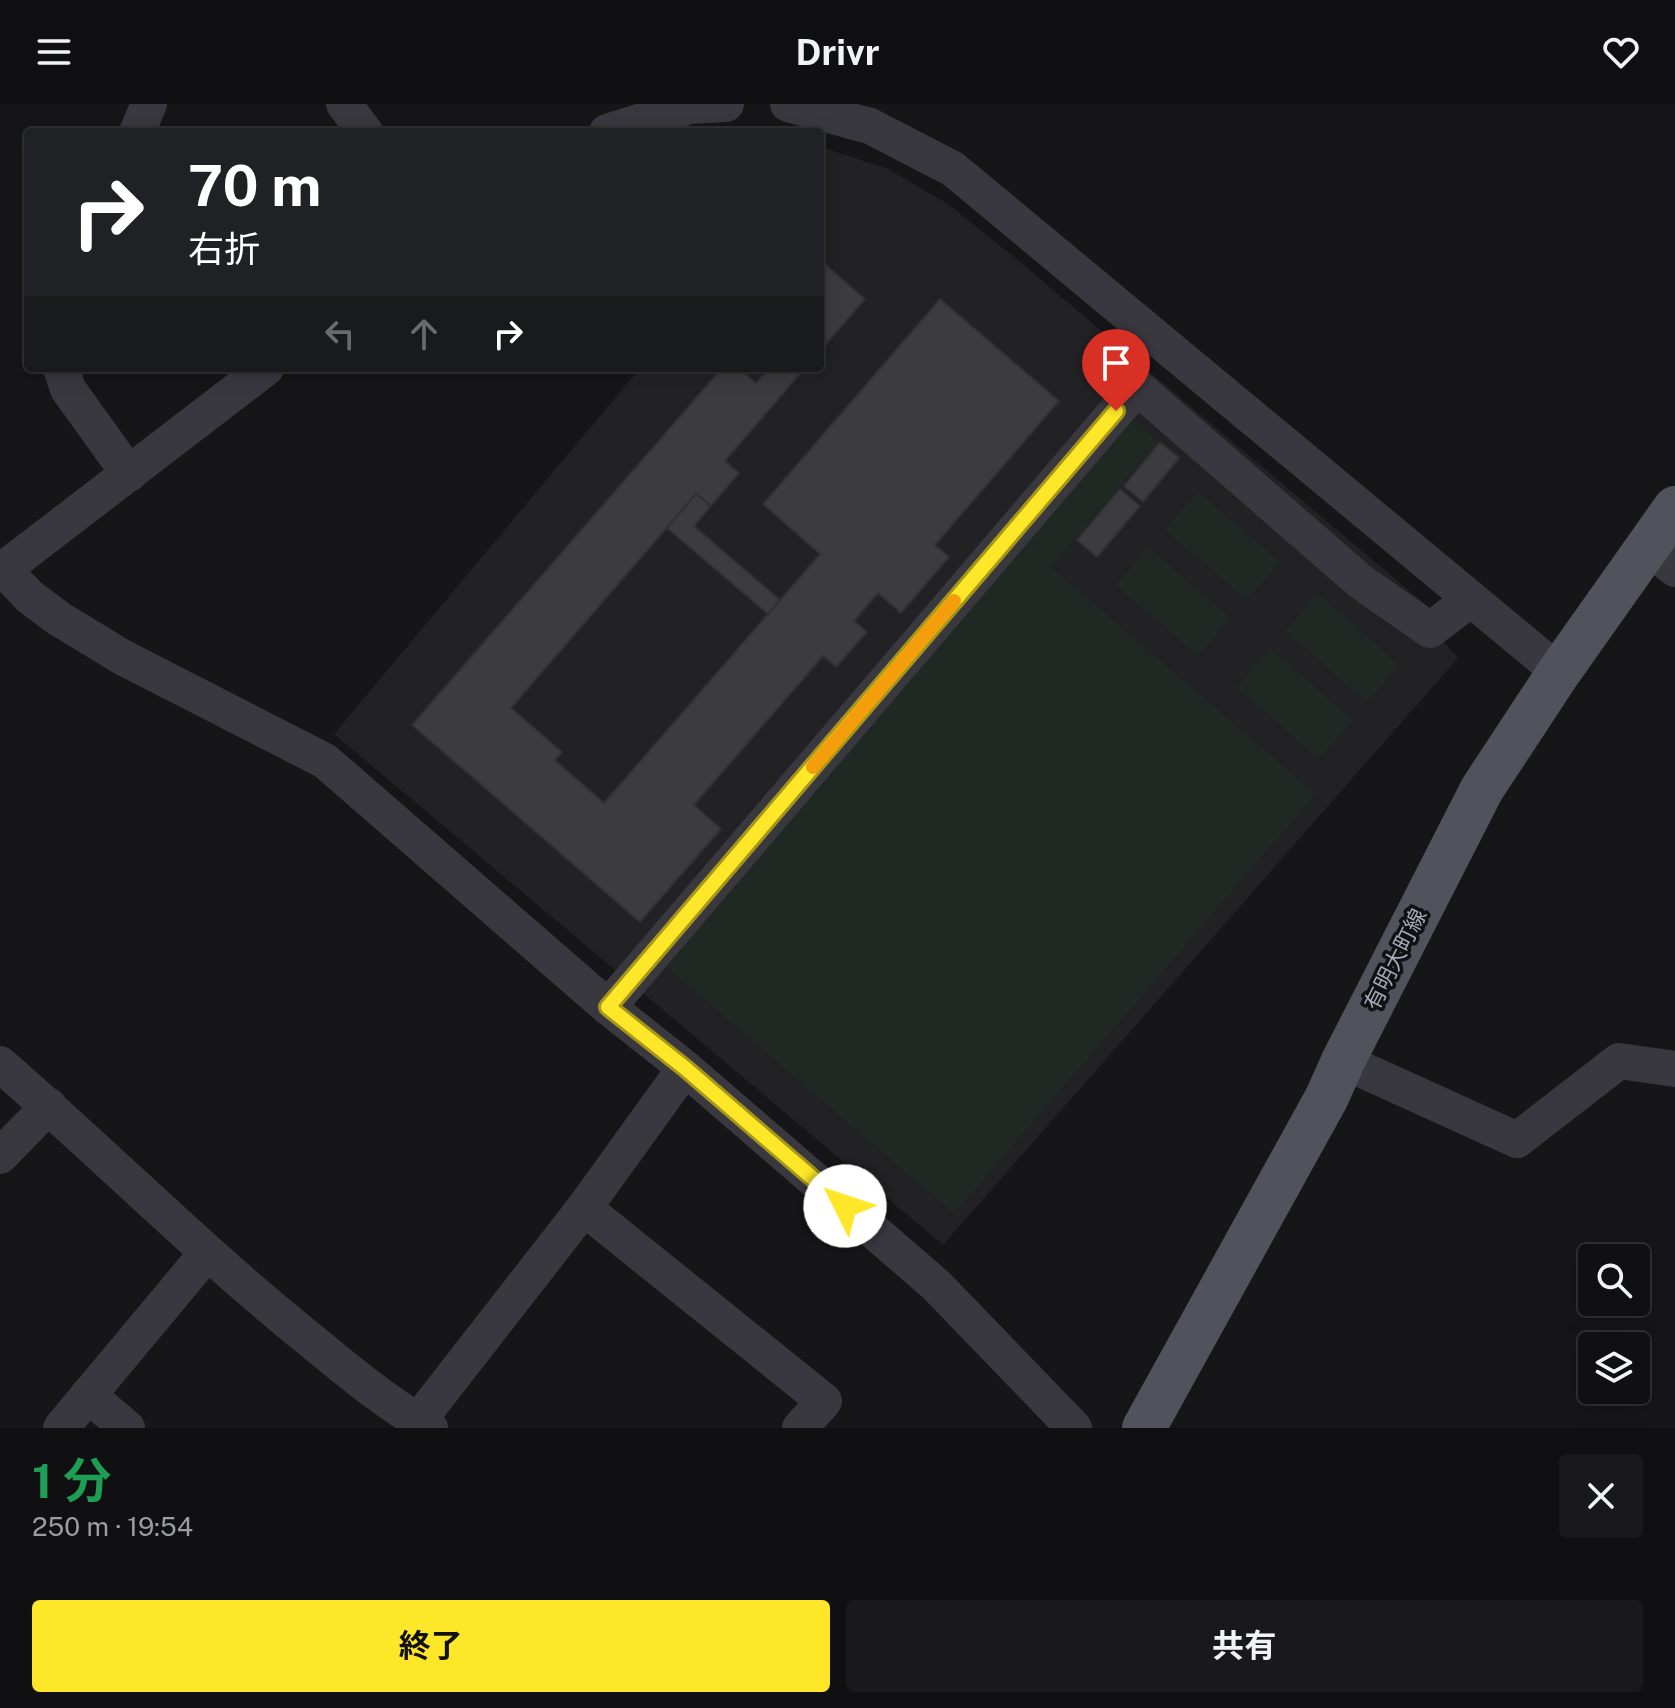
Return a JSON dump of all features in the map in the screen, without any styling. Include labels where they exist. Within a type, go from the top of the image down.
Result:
[{"type":"main road","name":"有明大町線","points":[[1144,1428],[1327,1097],[1482,789],[1559,672],[1661,558],[1675,508]]},
{"type":"street","points":[[139,128],[149,104]]},
{"type":"street","points":[[344,104],[362,128]]},
{"type":"street","points":[[620,128],[690,106],[726,104]]},
{"type":"street","points":[[788,104],[870,126],[953,169],[1559,672]]},
{"type":"street","points":[[62,372],[68,389],[129,474]]},
{"type":"street","points":[[261,372],[2,571],[58,618],[122,657],[325,761],[608,1007],[685,1068],[936,1285],[1074,1428]]},
{"type":"street","points":[[608,1007],[1137,387],[1361,582],[1430,630],[1471,599]]},
{"type":"street","points":[[1343,1061],[1517,1140],[1619,1061],[1675,1069]]},
{"type":"street","points":[[0,1064],[207,1253],[355,1376],[424,1424],[685,1068]]},
{"type":"street","points":[[0,1156],[49,1106]]},
{"type":"street","points":[[584,1208],[824,1401],[800,1428]]},
{"type":"street","points":[[61,1428],[207,1253]]},
{"type":"street","points":[[88,1395],[127,1428]]},
{"type":"shaded area","points":[[824,148],[886,168],[948,204],[1014,257],[1432,610],[1443,641],[1458,658],[943,1245],[334,734],[637,372],[824,372]]},
{"type":"shaded area","points":[[1132,419],[1158,442],[1051,567],[1316,794],[954,1214],[663,964]]},
{"type":"shaded area","points":[[1198,491],[1280,562],[1247,600],[1165,530]]},
{"type":"shaded area","points":[[1148,547],[1230,618],[1198,656],[1116,585]]},
{"type":"shaded area","points":[[1318,593],[1399,665],[1367,702],[1285,631]]},
{"type":"shaded area","points":[[1270,648],[1353,720],[1319,759],[1236,687]]},
{"type":"building","points":[[824,263],[865,299],[824,346]]},
{"type":"building","points":[[940,299],[1059,401],[935,545],[949,557],[901,613],[878,593],[854,621],[867,632],[836,667],[823,656],[694,805],[721,829],[640,922],[412,725],[719,372],[743,372],[756,383],[764,374],[762,372],[802,372],[725,461],[739,473],[711,506],[696,494],[511,708],[562,752],[555,760],[604,803],[820,554],[763,504]]},
{"type":"building","points":[[1160,442],[1179,458],[1143,502],[1124,486]]},
{"type":"building","points":[[1120,489],[1140,506],[1097,557],[1077,540]]},
{"type":"building","points":[[696,494],[711,506],[694,526],[780,600],[768,614],[667,528]]},
{"type":"slow traffic","points":[[813,767],[954,601]]},
{"type":"route","points":[[845,1206],[685,1068],[608,1007],[1116,411]]}]
